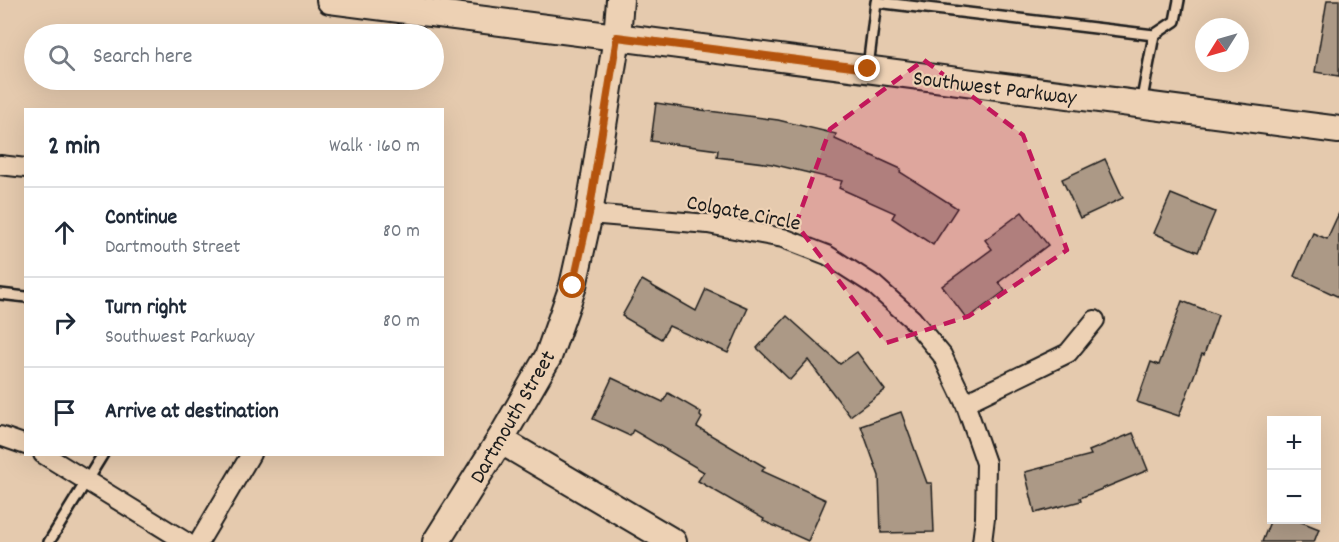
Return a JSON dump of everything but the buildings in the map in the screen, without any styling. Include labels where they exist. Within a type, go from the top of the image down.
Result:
[{"type":"main road","name":"Southwest Parkway","points":[[330,0],[1339,130]]},
{"type":"main road","name":"Dartmouth Street","points":[[436,542],[500,440],[548,357],[573,286],[589,214],[617,37],[620,0]]},
{"type":"main road","points":[[500,440],[673,542]]},
{"type":"street","points":[[0,165],[24,168]]},
{"type":"street","name":"Colgate Circle","points":[[589,214],[708,224],[783,238],[827,255],[874,285],[912,319],[942,355],[965,403],[986,463],[982,542]]},
{"type":"street","points":[[965,403],[1068,353],[1095,320]]},
{"type":"street","points":[[0,436],[24,444]]},
{"type":"street","points":[[46,456],[186,542]]},
{"type":"street","points":[[199,542],[250,456]]},
{"type":"lane","points":[[959,12],[960,0]]},
{"type":"lane","points":[[868,69],[876,2],[897,2],[959,12],[1154,35],[1175,21],[1179,0]]},
{"type":"lane","points":[[1140,105],[1154,35]]},
{"type":"lane","points":[[0,294],[24,297]]},
{"type":"lane","points":[[49,542],[102,456]]},
{"type":"highlighted area","points":[[924,60],[1023,135],[1067,250],[969,316],[886,343],[796,224],[830,129]]},
{"type":"route","points":[[573,286],[589,214],[617,37],[868,69]]}]
